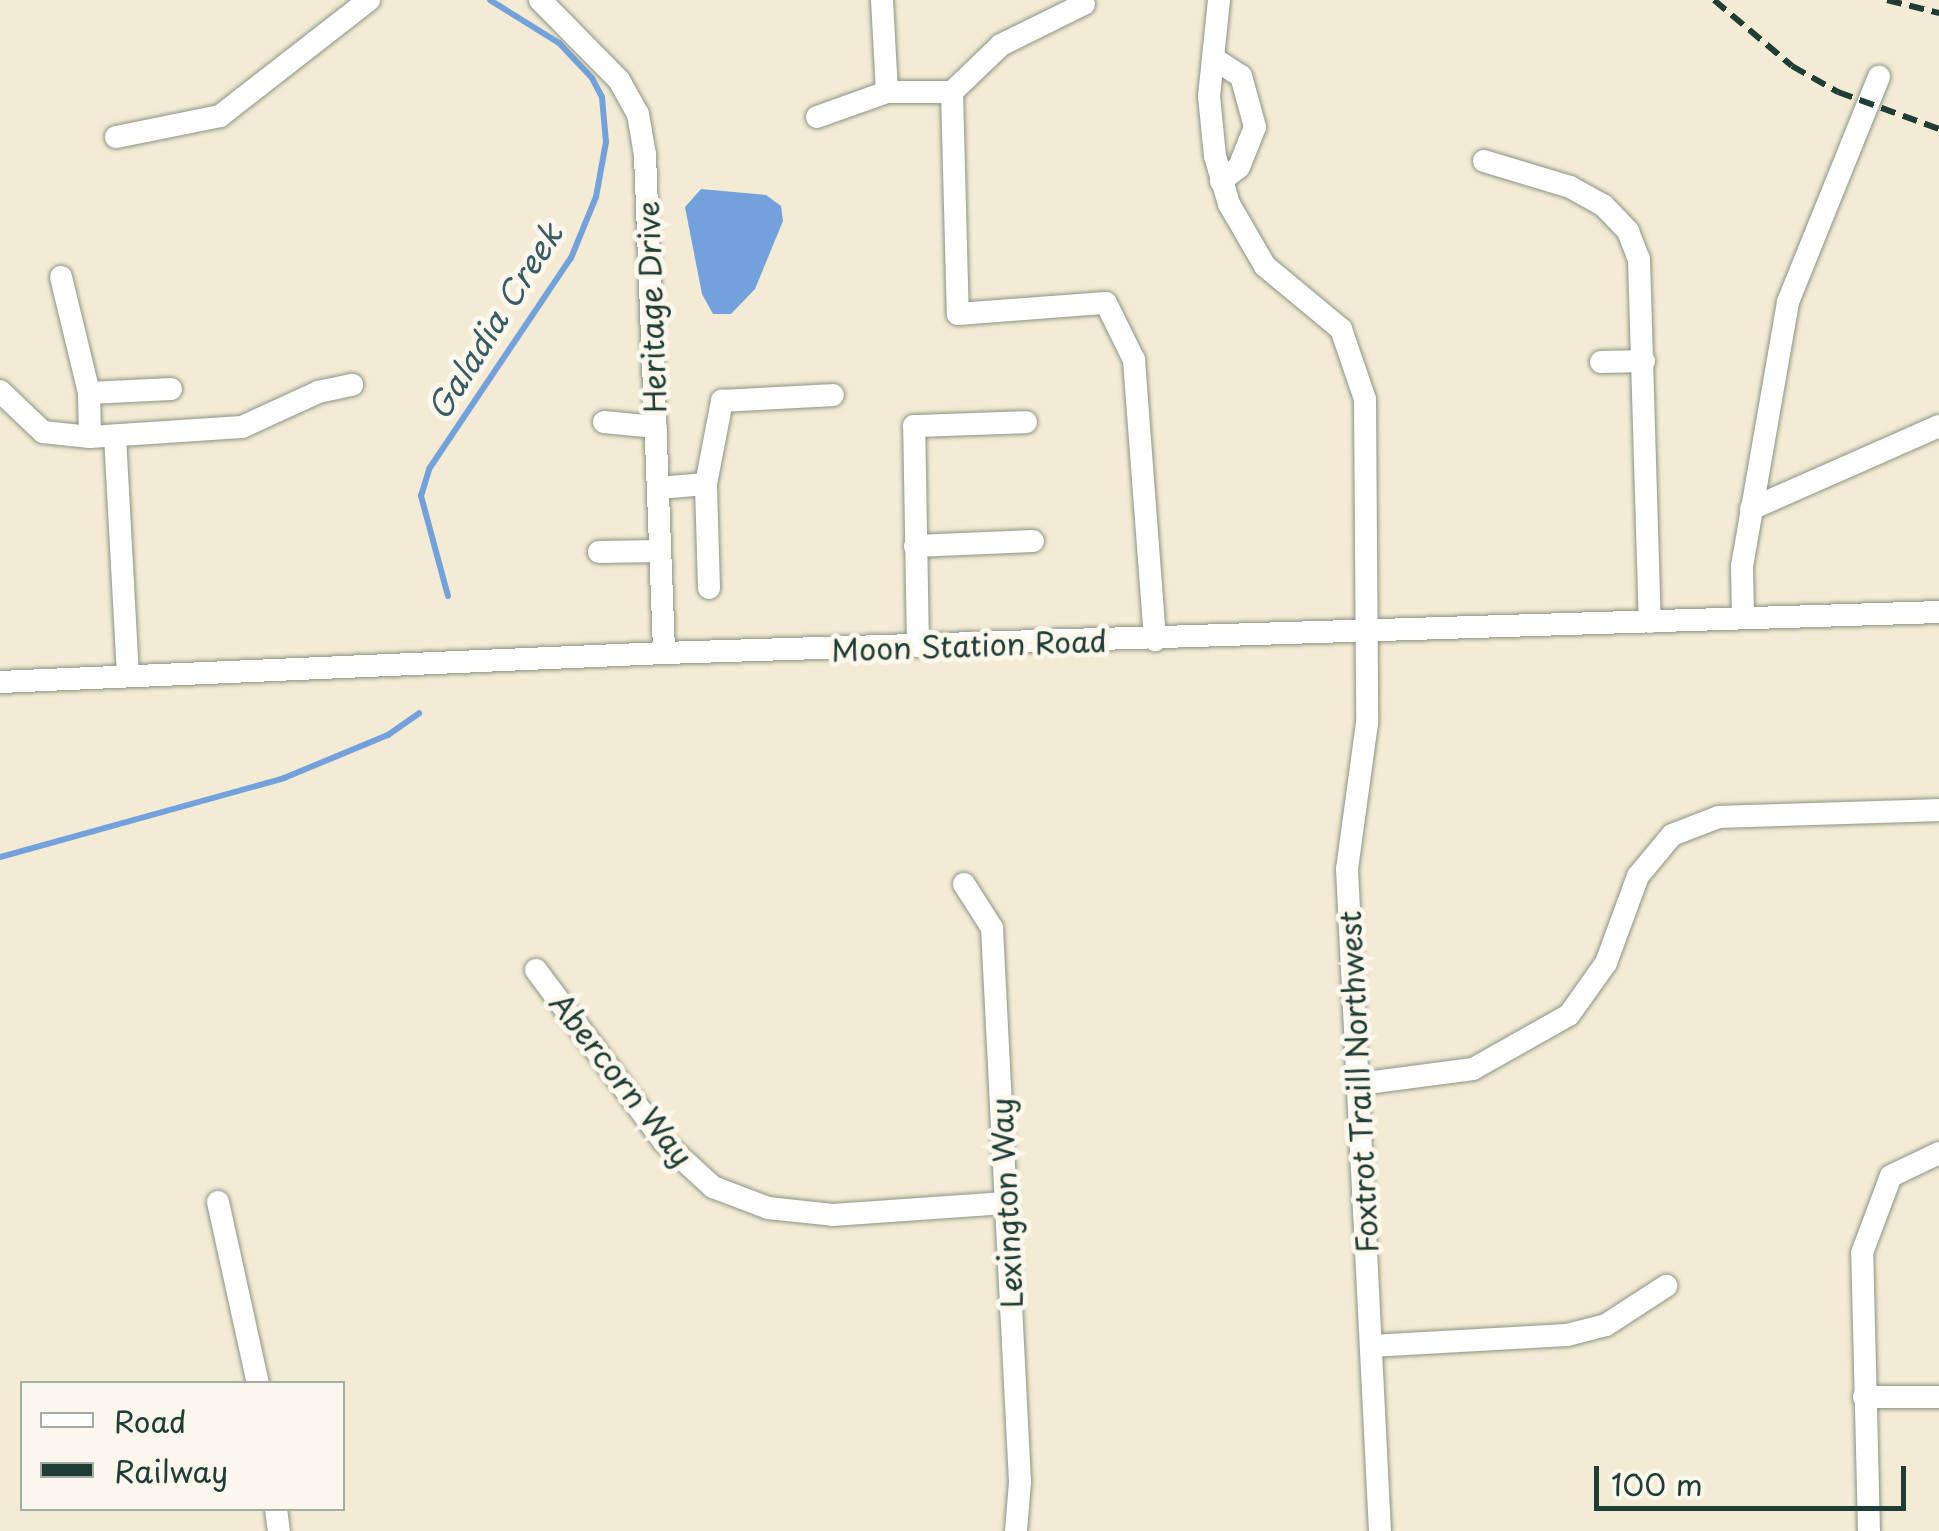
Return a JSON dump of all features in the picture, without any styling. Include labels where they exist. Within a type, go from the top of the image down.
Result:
[{"type":"street","points":[[116,136],[220,116],[368,0]]},
{"type":"street","name":"Heritage Drive","points":[[540,0],[619,80],[638,114],[645,155],[664,653]]},
{"type":"street","points":[[882,0],[887,92]]},
{"type":"street","name":"Foxtrot Traill Northwest","points":[[1219,0],[1209,96],[1220,180],[1255,254],[1332,318],[1357,362],[1365,416],[1367,722],[1346,845],[1380,1531]]},
{"type":"street","points":[[817,117],[887,92],[952,92],[1001,45],[1084,4]]},
{"type":"street","points":[[1213,58],[1240,76],[1255,127],[1239,167],[1220,180]]},
{"type":"street","points":[[1743,618],[1742,566],[1788,302],[1879,77]]},
{"type":"street","points":[[952,92],[958,314],[1106,302],[1134,360],[1155,640]]},
{"type":"street","points":[[1484,161],[1570,187],[1603,205],[1628,231],[1640,259],[1650,622]]},
{"type":"street","points":[[62,277],[89,393],[90,437]]},
{"type":"street","points":[[1601,362],[1644,360]]},
{"type":"street","points":[[0,391],[18,415],[44,432],[90,437],[242,427],[318,392],[352,385]]},
{"type":"street","points":[[89,393],[171,389]]},
{"type":"street","points":[[709,588],[706,484],[722,401],[833,396]]},
{"type":"street","points":[[604,422],[656,428]]},
{"type":"street","points":[[918,646],[914,426],[1026,422]]},
{"type":"street","points":[[1752,509],[1939,426]]},
{"type":"street","points":[[116,436],[128,676]]},
{"type":"street","points":[[658,488],[706,484]]},
{"type":"street","points":[[915,546],[1033,542]]},
{"type":"street","points":[[598,552],[660,551]]},
{"type":"street","name":"Moon Station Road","points":[[0,682],[664,653],[1364,634],[1939,612]]},
{"type":"street","points":[[1358,1084],[1474,1070],[1568,1016],[1606,963],[1638,876],[1672,834],[1719,817],[1939,810]]},
{"type":"street","name":"Lexington Way","points":[[964,884],[992,928],[1020,1482],[1016,1531]]},
{"type":"street","name":"Abercorn Way","points":[[536,970],[664,1142],[713,1187],[768,1208],[833,1215],[1005,1203]]},
{"type":"street","points":[[1870,1531],[1862,1253],[1891,1176],[1939,1154]]},
{"type":"street","points":[[218,1202],[257,1381]]},
{"type":"street","points":[[1371,1346],[1566,1335],[1606,1325],[1666,1286]]},
{"type":"street","points":[[1864,1398],[1939,1397]]},
{"type":"water","points":[[701,189],[766,195],[781,206],[783,221],[755,289],[731,314],[713,314],[702,294],[685,207]]},
{"type":"waterway","name":"Galadia Creek","points":[[448,596],[421,496],[429,469],[571,258],[596,197],[606,142],[602,97],[592,78],[559,43],[490,0]]},
{"type":"waterway","name":"Galadia Creek","points":[[0,857],[284,778],[388,735],[419,713]]},
{"type":"railway","points":[[1714,0],[1792,66],[1838,92],[1939,129]]},
{"type":"railway","points":[[1887,0],[1939,13]]}]
